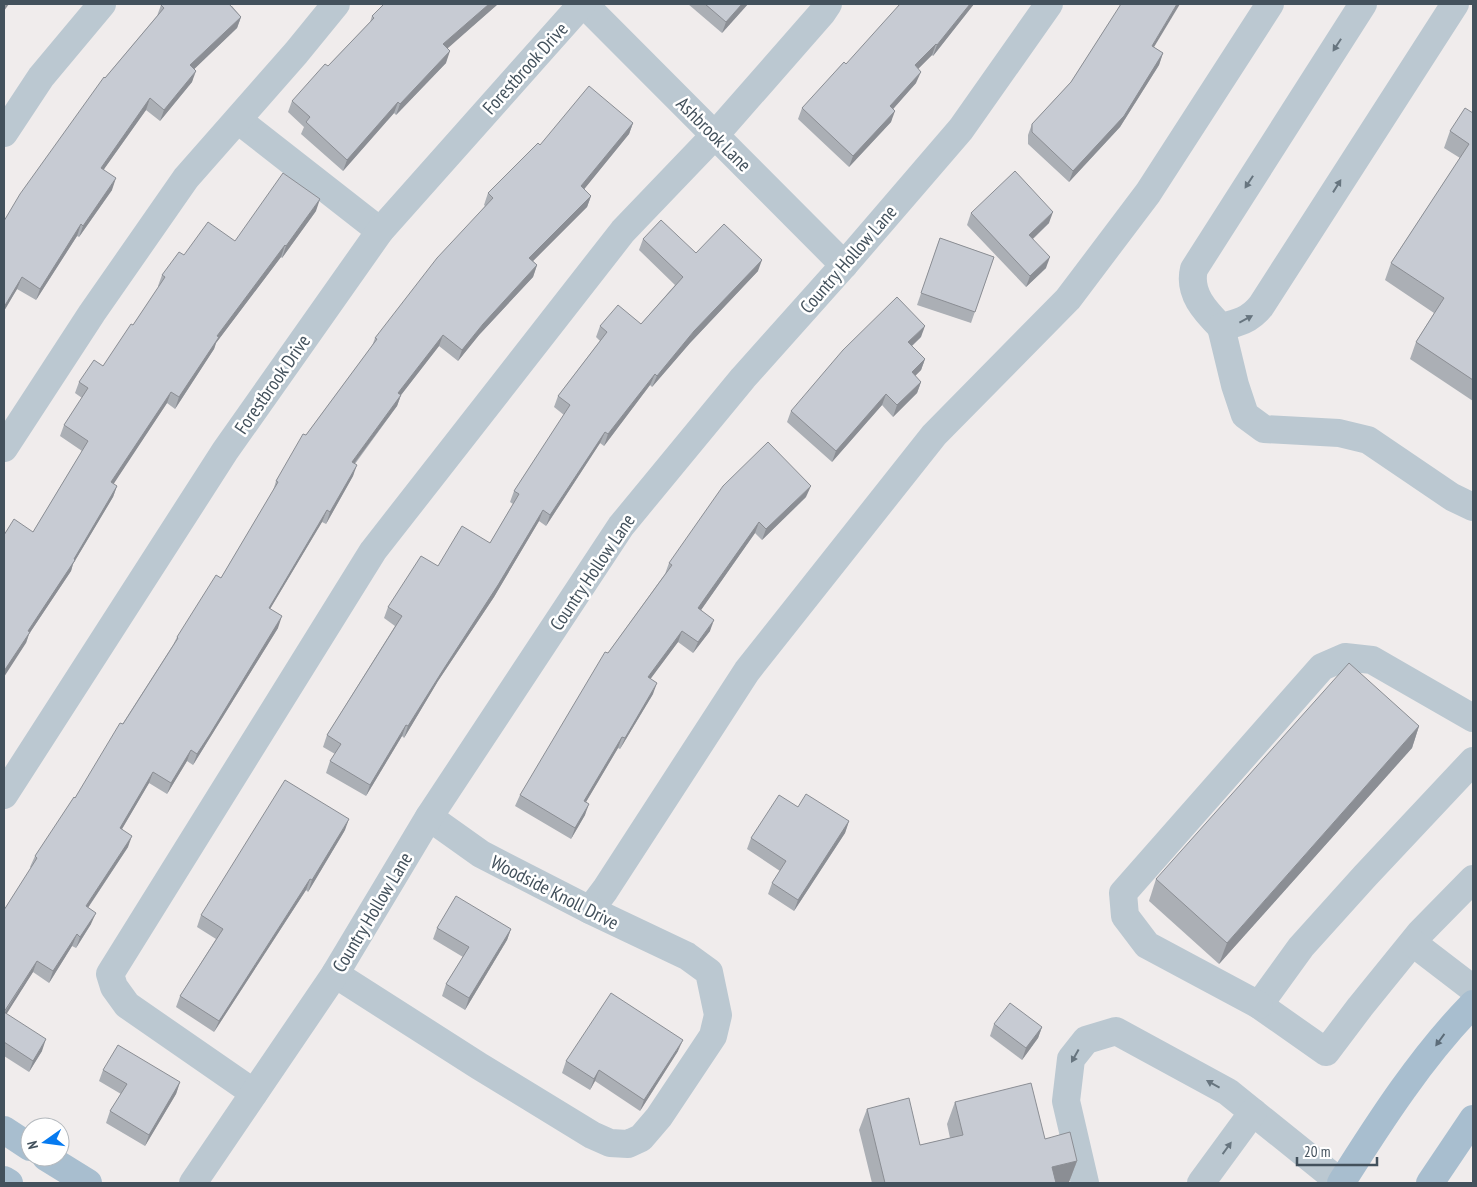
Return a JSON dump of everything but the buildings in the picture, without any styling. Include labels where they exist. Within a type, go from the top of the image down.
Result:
[{"type":"main road","points":[[1341,1183],[1374,1131],[1448,1030],[1473,1004]]},
{"type":"main road","points":[[1430,1183],[1473,1119]]},
{"type":"main road","points":[[4,1130],[20,1140]]},
{"type":"main road","points":[[62,1167],[88,1183]]},
{"type":"main road","points":[[4,1180],[9,1183]]},
{"type":"street","points":[[4,133],[41,77],[102,4]]},
{"type":"street","points":[[4,448],[92,313],[186,178],[296,53],[336,4]]},
{"type":"street","name":"Ashbrook Lane","points":[[583,4],[844,265]]},
{"type":"street","name":"Forestbrook Drive","points":[[4,795],[225,451],[380,231],[583,4]]},
{"type":"street","points":[[254,1093],[126,1005],[114,987],[110,974],[373,551],[623,231],[715,135],[828,4]]},
{"type":"street","name":"Country Hollow Lane","points":[[193,1183],[335,974],[430,817],[621,526],[743,378],[844,265],[961,129],[1049,4]]},
{"type":"street","points":[[590,910],[605,890],[747,672],[934,435],[1068,299],[1148,193],[1270,4]]},
{"type":"street","points":[[1363,4],[1194,269],[1192,278],[1193,288],[1205,311],[1220,327],[1245,415],[1264,429],[1339,433],[1368,440],[1452,497],[1473,507]]},
{"type":"street","points":[[1220,327],[1245,320],[1254,315],[1261,306],[1455,4]]},
{"type":"street","points":[[238,120],[380,231]]},
{"type":"street","points":[[1473,718],[1372,660],[1345,657],[1322,666],[1123,893],[1124,916],[1147,945],[1259,1005],[1326,1052],[1413,943],[1473,879]]},
{"type":"street","points":[[1259,1005],[1301,947],[1473,761]]},
{"type":"street","name":"Woodside Knoll Drive","points":[[335,974],[479,1066],[592,1135],[610,1143],[628,1144],[642,1138],[659,1117],[713,1036],[718,1015],[709,972],[687,956],[590,910],[481,854],[430,817]]},
{"type":"street","points":[[1413,943],[1473,989]]},
{"type":"street","points":[[1085,1183],[1066,1101],[1071,1059],[1086,1040],[1116,1031],[1228,1092],[1341,1183]]},
{"type":"street","points":[[1201,1183],[1253,1112]]}]
